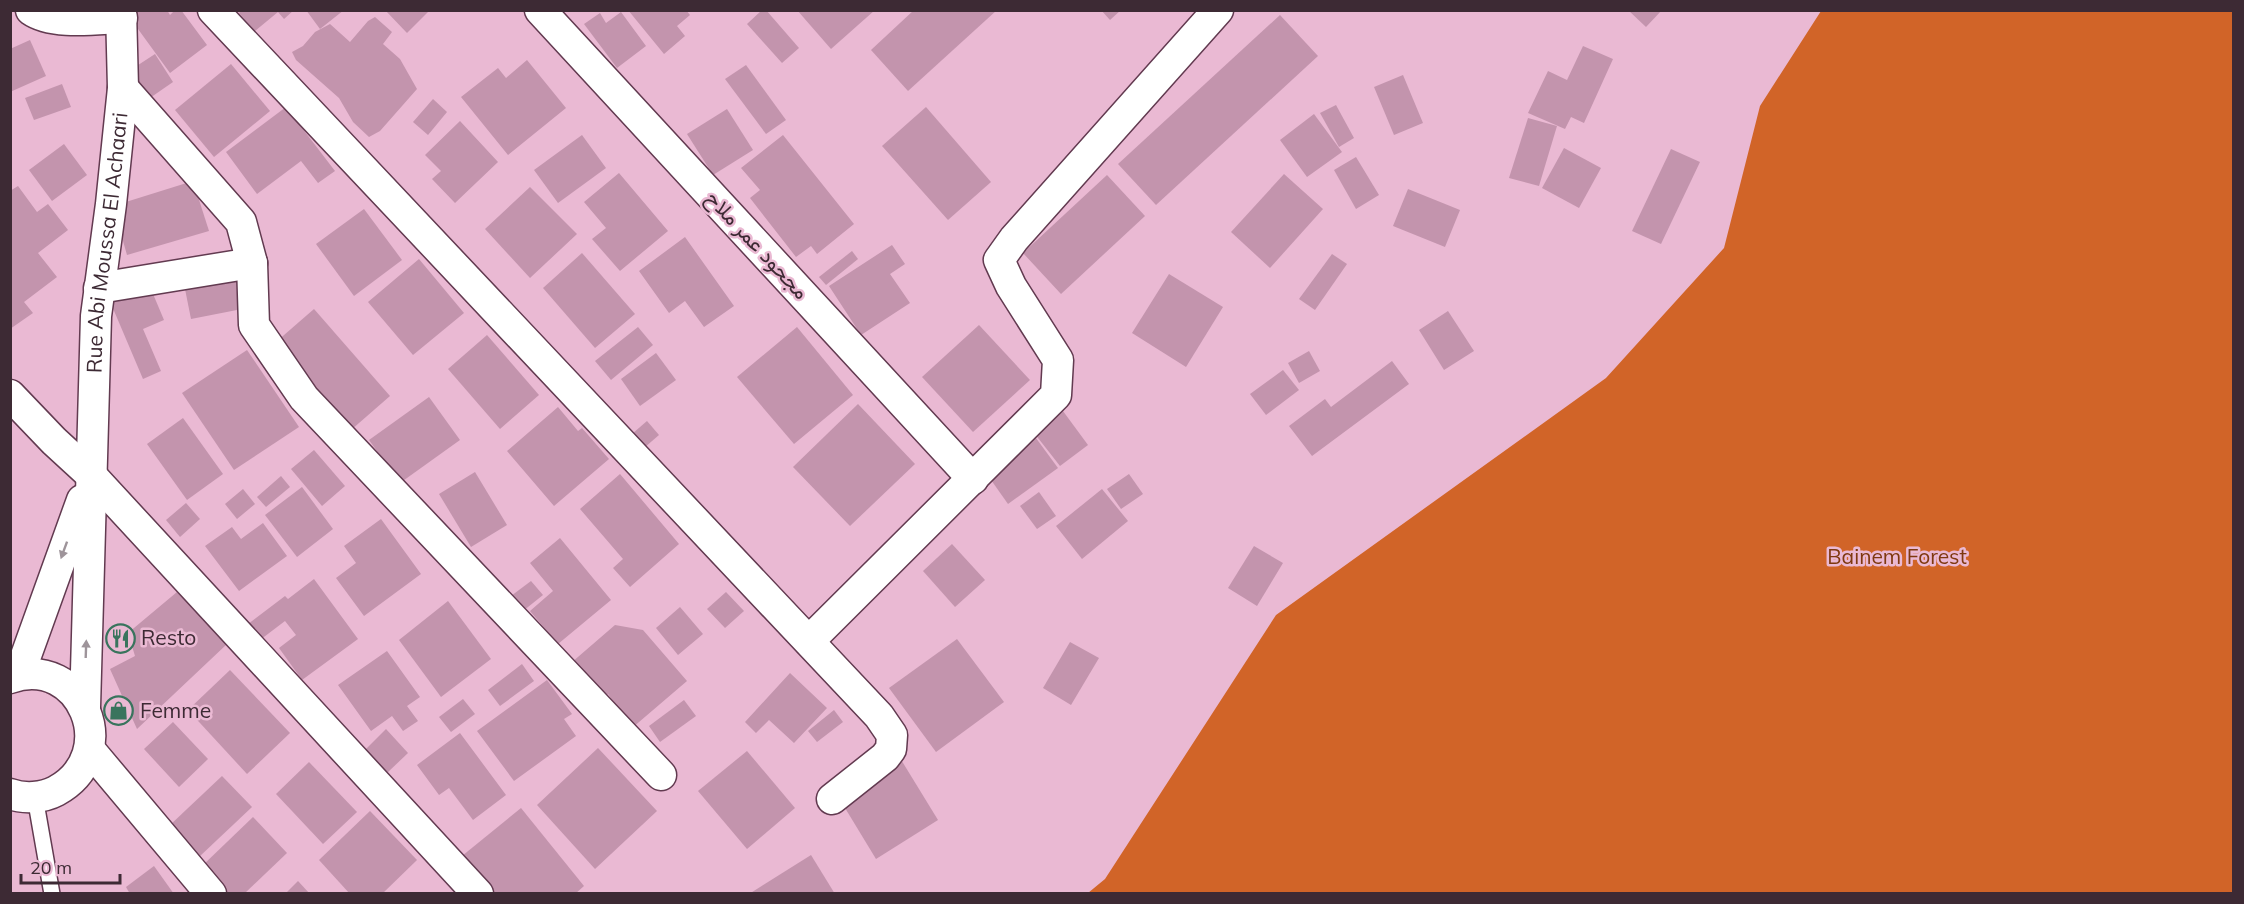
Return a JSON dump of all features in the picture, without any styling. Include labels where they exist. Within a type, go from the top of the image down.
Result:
[{"type":"street","points":[[31,10],[40,17],[71,20],[122,14]]},
{"type":"street","points":[[213,10],[879,716],[892,735],[891,749],[885,757],[832,799]]},
{"type":"street","name":"مجحود عمر ملاح","points":[[540,10],[973,479]]},
{"type":"street","points":[[810,641],[1056,395],[1058,360],[1011,286],[999,260],[1014,239],[1218,10]]},
{"type":"street","name":"Rue Abi Moussa El Achaari","points":[[90,750],[92,735],[85,707],[96,316],[123,88],[122,14]]},
{"type":"street","points":[[123,88],[241,222],[252,263],[254,325],[304,398],[662,775]]},
{"type":"street","points":[[99,288],[252,263]]},
{"type":"street","points":[[10,394],[54,441],[91,475],[478,894]]},
{"type":"street","points":[[85,707],[73,692],[57,681],[39,675],[15,677],[91,475]]},
{"type":"street","points":[[23,795],[50,794],[64,787],[75,777],[90,750],[211,894]]},
{"type":"lane","points":[[23,795],[52,894]]},
{"type":"green space","name":"Bainem Forest","points":[[1821,11],[2233,11],[2233,893],[1088,893],[1105,879],[1276,615],[1606,378],[1724,248],[1760,106]]},
{"type":"building","points":[[140,10],[167,10],[170,15],[175,10],[181,10],[207,45],[170,73],[130,18]]},
{"type":"building","points":[[242,10],[294,10],[284,19],[278,12],[255,31],[239,13]]},
{"type":"building","points":[[306,10],[344,10],[320,29]]},
{"type":"building","points":[[385,10],[430,10],[407,33]]},
{"type":"building","points":[[628,10],[686,10],[690,15],[677,26],[685,36],[664,54]]},
{"type":"building","points":[[762,10],[766,10],[799,48],[782,63],[747,24]]},
{"type":"building","points":[[797,10],[875,10],[831,49]]},
{"type":"building","points":[[914,10],[997,10],[908,91],[871,50]]},
{"type":"building","points":[[1101,10],[1121,10],[1110,20]]},
{"type":"building","points":[[1628,10],[1662,10],[1646,27]]},
{"type":"building","points":[[621,12],[646,46],[617,68],[584,24],[600,13],[606,23]]},
{"type":"building","points":[[1280,15],[1318,56],[1156,205],[1118,164]]},
{"type":"building","points":[[375,17],[392,32],[383,44],[400,59],[417,89],[380,131],[369,137],[353,122],[339,98],[296,60],[292,52],[303,46],[315,32],[330,24],[350,42],[368,21]]},
{"type":"building","points":[[30,40],[46,76],[10,92],[10,49]]},
{"type":"building","points":[[1583,46],[1613,59],[1584,123],[1571,117],[1565,129],[1528,113],[1548,71],[1567,80]]},
{"type":"building","points":[[155,54],[173,82],[147,100],[129,71]]},
{"type":"building","points":[[527,60],[566,108],[508,155],[461,97],[498,68],[506,78]]},
{"type":"building","points":[[231,64],[270,111],[214,157],[175,110]]},
{"type":"building","points":[[746,65],[786,120],[766,134],[725,79]]},
{"type":"building","points":[[1403,75],[1423,123],[1394,135],[1374,87]]},
{"type":"building","points":[[62,84],[71,107],[34,120],[25,98]]},
{"type":"building","points":[[433,99],[447,112],[428,135],[413,122]]},
{"type":"building","points":[[1336,105],[1354,138],[1339,147],[1320,113]]},
{"type":"building","points":[[286,107],[335,171],[318,183],[301,161],[257,194],[226,152]]},
{"type":"building","points":[[926,107],[991,182],[948,220],[882,146]]},
{"type":"building","points":[[727,109],[753,150],[713,175],[687,134]]},
{"type":"building","points":[[1314,114],[1342,152],[1307,177],[1280,140]]},
{"type":"building","points":[[1528,118],[1557,126],[1539,186],[1509,178]]},
{"type":"building","points":[[460,121],[498,162],[455,203],[432,179],[441,171],[425,155]]},
{"type":"building","points":[[582,135],[606,168],[558,203],[534,170]]},
{"type":"building","points":[[783,135],[854,224],[817,254],[811,246],[796,257],[750,198],[760,190],[741,168]]},
{"type":"building","points":[[64,144],[87,175],[52,201],[29,170]]},
{"type":"building","points":[[1564,148],[1601,168],[1579,208],[1542,188]]},
{"type":"building","points":[[1671,149],[1700,162],[1661,244],[1632,231]]},
{"type":"building","points":[[1356,157],[1379,195],[1356,209],[1334,170]]},
{"type":"building","points":[[619,173],[668,231],[620,271],[592,239],[606,228],[584,202]]},
{"type":"building","points":[[1284,174],[1323,209],[1270,268],[1231,232]]},
{"type":"building","points":[[1107,175],[1145,216],[1061,294],[1023,253]]},
{"type":"building","points":[[193,181],[209,231],[127,255],[113,206]]},
{"type":"building","points":[[18,186],[37,212],[48,204],[68,230],[38,253],[57,277],[24,302],[33,313],[10,329],[10,191]]},
{"type":"building","points":[[530,187],[577,234],[530,278],[485,229]]},
{"type":"building","points":[[1408,189],[1460,210],[1445,247],[1393,226]]},
{"type":"building","points":[[364,209],[402,260],[354,296],[316,244]]},
{"type":"building","points":[[685,237],[734,306],[704,327],[685,301],[669,313],[639,271]]},
{"type":"building","points":[[892,245],[905,264],[890,274],[910,303],[861,335],[829,286]]},
{"type":"building","points":[[852,251],[858,259],[826,285],[819,277]]},
{"type":"building","points":[[582,253],[635,314],[595,348],[543,288]]},
{"type":"building","points":[[1332,254],[1347,264],[1315,310],[1299,299]]},
{"type":"building","points":[[419,259],[464,313],[413,355],[368,302]]},
{"type":"building","points":[[1169,274],[1223,307],[1186,367],[1132,333]]},
{"type":"building","points":[[237,279],[242,309],[191,319],[185,289]]},
{"type":"building","points":[[148,282],[164,320],[143,329],[161,371],[143,379],[109,299]]},
{"type":"building","points":[[314,309],[390,396],[351,430],[276,342]]},
{"type":"building","points":[[1448,311],[1474,351],[1444,370],[1419,330]]},
{"type":"building","points":[[979,325],[1030,380],[973,432],[922,377]]},
{"type":"building","points":[[638,327],[653,345],[611,380],[595,361]]},
{"type":"building","points":[[797,327],[853,395],[794,444],[737,377]]},
{"type":"building","points":[[487,335],[539,395],[500,429],[448,369]]},
{"type":"building","points":[[247,350],[299,427],[234,470],[182,393]]},
{"type":"building","points":[[1309,351],[1320,371],[1299,383],[1288,363]]},
{"type":"building","points":[[656,353],[676,380],[640,406],[621,379]]},
{"type":"building","points":[[1392,361],[1409,384],[1312,456],[1289,426],[1325,399],[1331,407]]},
{"type":"building","points":[[1283,370],[1299,390],[1266,415],[1250,394]]},
{"type":"building","points":[[429,397],[460,440],[400,483],[369,440]]},
{"type":"building","points":[[858,404],[915,464],[850,526],[793,467]]},
{"type":"building","points":[[558,407],[578,431],[582,428],[609,459],[554,506],[507,451]]},
{"type":"building","points":[[1060,407],[1088,445],[1060,466],[1031,429]]},
{"type":"building","points":[[183,418],[223,474],[187,500],[147,444]]},
{"type":"building","points":[[647,421],[659,435],[637,454],[625,440]]},
{"type":"building","points":[[1033,434],[1058,468],[1008,504],[984,470]]},
{"type":"building","points":[[314,450],[345,486],[322,506],[291,469]]},
{"type":"building","points":[[475,472],[507,525],[471,547],[439,494]]},
{"type":"building","points":[[620,474],[679,544],[630,587],[613,568],[623,559],[580,509]]},
{"type":"building","points":[[1129,474],[1143,494],[1121,509],[1107,489]]},
{"type":"building","points":[[281,476],[290,487],[266,507],[257,497]]},
{"type":"building","points":[[302,487],[333,529],[297,557],[265,515]]},
{"type":"building","points":[[243,489],[255,504],[237,519],[225,504]]},
{"type":"building","points":[[1102,489],[1128,521],[1082,559],[1056,526]]},
{"type":"building","points":[[1039,492],[1056,516],[1037,529],[1020,506]]},
{"type":"building","points":[[186,503],[200,519],[180,537],[166,520]]},
{"type":"building","points":[[381,519],[421,574],[364,616],[336,578],[356,563],[344,546]]},
{"type":"building","points":[[263,523],[287,556],[239,591],[205,546],[232,527],[241,539]]},
{"type":"building","points":[[560,538],[611,600],[558,644],[530,611],[553,591],[530,563]]},
{"type":"building","points":[[952,544],[985,580],[955,607],[923,571]]},
{"type":"building","points":[[1254,546],[1283,563],[1257,606],[1228,588]]},
{"type":"building","points":[[314,579],[358,639],[302,680],[279,648],[296,635],[285,621],[256,643],[244,627],[285,596],[288,599]]},
{"type":"building","points":[[531,581],[543,595],[523,611],[511,596]]},
{"type":"building","points":[[177,592],[227,644],[137,729],[110,669],[135,656],[128,633]]},
{"type":"building","points":[[726,592],[744,611],[725,628],[707,609]]},
{"type":"building","points":[[448,601],[491,659],[441,697],[399,640]]},
{"type":"building","points":[[680,607],[703,634],[678,655],[656,628]]},
{"type":"building","points":[[615,625],[643,630],[687,681],[632,728],[608,694],[599,701],[571,663]]},
{"type":"building","points":[[957,639],[1004,702],[936,752],[889,688]]},
{"type":"building","points":[[1070,642],[1099,658],[1071,705],[1043,688]]},
{"type":"building","points":[[387,651],[420,697],[407,706],[418,721],[403,731],[392,716],[371,731],[338,685]]},
{"type":"building","points":[[522,664],[534,681],[500,706],[488,690]]},
{"type":"building","points":[[230,670],[290,733],[247,774],[188,710]]},
{"type":"building","points":[[790,673],[827,708],[794,743],[769,720],[756,733],[745,722]]},
{"type":"building","points":[[547,680],[572,714],[564,719],[576,736],[514,781],[477,731]]},
{"type":"building","points":[[463,699],[475,714],[451,732],[439,717]]},
{"type":"building","points":[[684,700],[696,716],[660,742],[649,726]]},
{"type":"building","points":[[834,710],[843,722],[817,742],[808,731]]},
{"type":"building","points":[[173,722],[208,759],[179,787],[144,749]]},
{"type":"building","points":[[386,729],[408,753],[387,773],[365,750]]},
{"type":"building","points":[[460,733],[506,795],[473,820],[449,788],[439,795],[417,765]]},
{"type":"building","points":[[598,748],[657,811],[595,869],[537,805]]},
{"type":"building","points":[[747,751],[795,808],[747,849],[698,791]]},
{"type":"building","points":[[900,758],[938,820],[876,859],[842,803]]},
{"type":"building","points":[[309,762],[357,812],[323,844],[276,794]]},
{"type":"building","points":[[222,776],[252,807],[199,857],[169,826]]},
{"type":"building","points":[[521,808],[584,886],[575,894],[493,894],[462,856]]},
{"type":"building","points":[[370,811],[417,860],[382,894],[350,894],[319,860]]},
{"type":"building","points":[[253,817],[287,853],[244,894],[226,894],[201,867]]},
{"type":"building","points":[[811,855],[835,894],[749,894]]},
{"type":"building","points":[[154,866],[174,894],[130,894],[126,887]]},
{"type":"building","points":[[298,881],[310,894],[285,894]]},
{"type":"place","name":"Resto","points":[[120,638]]},
{"type":"place","name":"Femme","points":[[119,711]]}]
